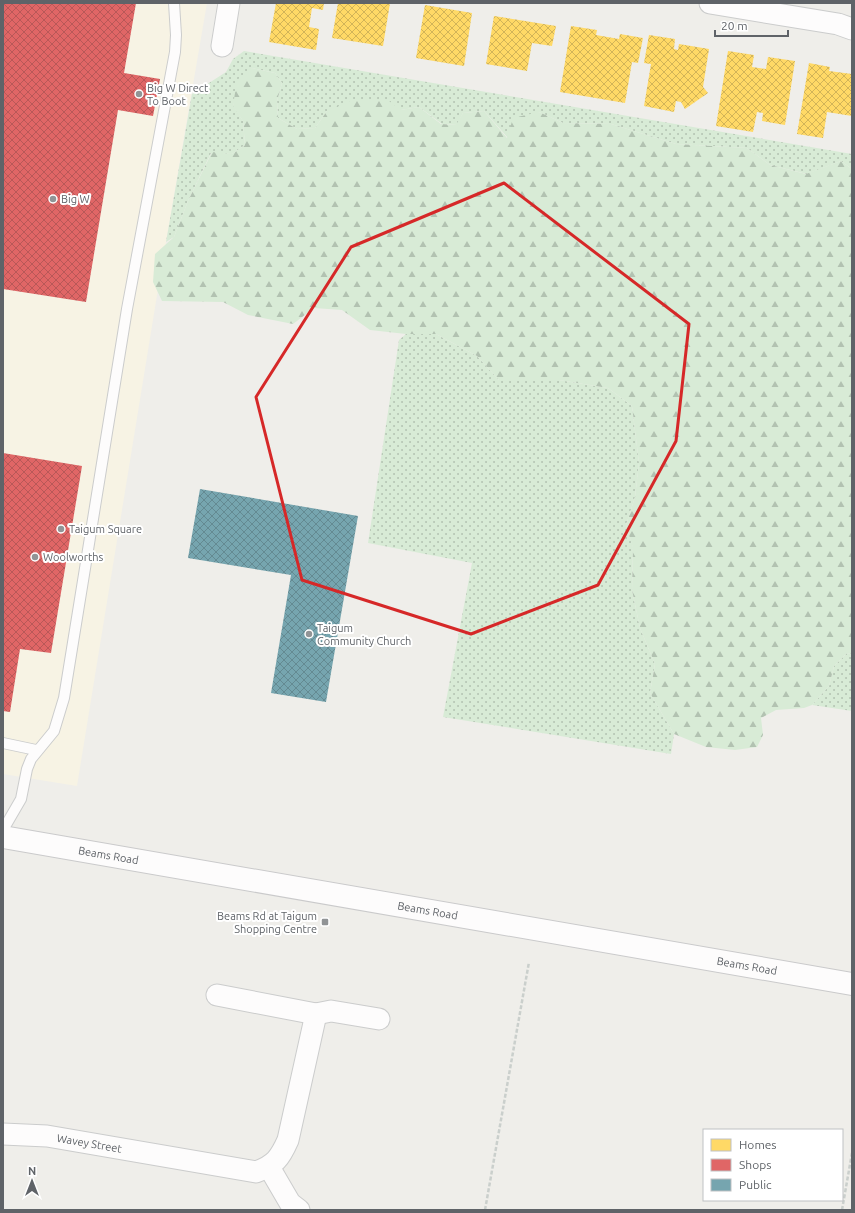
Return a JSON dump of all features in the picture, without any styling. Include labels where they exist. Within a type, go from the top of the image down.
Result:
[{"type":"main road","name":"Beams Road","points":[[3,837],[852,984]]},
{"type":"street","points":[[222,46],[229,3]]},
{"type":"street","points":[[710,3],[838,24],[852,29]]},
{"type":"street","points":[[217,995],[316,1014],[331,1011],[379,1019]]},
{"type":"street","points":[[299,1210],[290,1202],[269,1167],[281,1156],[288,1140],[316,1014]]},
{"type":"street","name":"Wavey Street","points":[[3,1134],[46,1136],[256,1172],[269,1167]]},
{"type":"lane","points":[[3,830],[21,799],[27,770],[36,750],[54,731],[64,698],[127,308],[175,52],[176,35],[174,3]]},
{"type":"lane","points":[[3,742],[36,750]]},
{"type":"path","points":[[485,1210],[528,962]]},
{"type":"path","points":[[842,1210],[852,1154]]},
{"type":"highlighted area","points":[[504,183],[689,324],[676,441],[598,585],[471,634],[302,580],[256,397],[351,247]]},
{"type":"shaded area","name":"Taigum Square","points":[[3,3],[207,3],[159,283],[77,786],[3,774]]},
{"type":"green space","points":[[244,51],[852,154],[852,169],[841,161],[807,174],[770,165],[747,148],[676,144],[611,124],[563,123],[539,112],[508,138],[484,111],[463,113],[457,125],[442,124],[419,107],[401,110],[327,111],[315,128],[297,129],[278,118],[277,101],[282,83],[275,73],[252,68],[233,105],[243,121],[245,145],[232,154],[211,153],[188,201],[174,237],[166,242],[192,94],[226,72],[233,59]]},
{"type":"green space","points":[[252,68],[275,73],[282,83],[277,101],[278,118],[297,129],[315,128],[327,111],[352,100],[389,101],[401,110],[419,107],[441,124],[456,125],[463,113],[484,111],[507,138],[513,118],[539,112],[563,123],[611,124],[676,144],[747,148],[770,165],[806,174],[841,161],[852,169],[852,654],[847,653],[834,666],[829,686],[812,705],[804,708],[776,710],[761,718],[763,735],[757,747],[735,750],[706,747],[674,734],[650,693],[655,664],[640,628],[632,590],[633,548],[626,525],[635,497],[639,463],[632,406],[608,388],[559,380],[499,380],[477,356],[436,334],[406,334],[370,330],[342,310],[314,308],[293,324],[248,315],[223,302],[162,301],[153,282],[155,254],[174,237],[188,201],[212,152],[232,154],[245,145],[243,121],[233,106],[237,80]]},
{"type":"green space","points":[[406,334],[436,334],[477,356],[499,380],[559,380],[608,388],[632,406],[639,463],[635,497],[626,525],[633,547],[632,590],[640,628],[655,664],[650,693],[674,734],[671,754],[443,717],[472,563],[368,543],[399,340]]},
{"type":"green space","points":[[847,653],[852,654],[852,711],[812,705],[829,686],[834,666]]},
{"type":"building: Homes","points":[[276,3],[324,3],[323,10],[312,8],[309,27],[319,29],[316,50],[269,42]]},
{"type":"building: Homes","points":[[338,3],[390,3],[383,46],[332,38]]},
{"type":"building: Homes","points":[[425,5],[472,13],[464,66],[416,58]]},
{"type":"building: Homes","points":[[494,16],[556,26],[552,46],[532,43],[527,71],[486,64]]},
{"type":"building: Homes","points":[[571,26],[597,30],[596,35],[619,39],[620,34],[643,38],[638,63],[632,62],[625,103],[560,92]]},
{"type":"building: Homes","points":[[649,35],[675,39],[674,49],[678,50],[679,44],[709,49],[703,87],[708,93],[685,109],[681,102],[676,101],[674,112],[644,106],[651,64],[644,63]]},
{"type":"building: Homes","points":[[728,51],[754,55],[752,67],[766,69],[768,57],[795,61],[785,125],[762,121],[763,113],[757,112],[753,132],[716,126]]},
{"type":"building: Homes","points":[[809,63],[830,67],[829,71],[852,74],[852,116],[827,112],[823,138],[797,134]]},
{"type":"building: Shops","name":"Big W","points":[[3,3],[136,3],[124,73],[160,79],[153,116],[118,110],[86,302],[3,289]]},
{"type":"building: Shops","name":"Woolworths","points":[[3,453],[82,466],[51,653],[20,649],[10,712],[3,711]]},
{"type":"building: Public","name":"Taigum Community Church","points":[[200,489],[358,516],[326,702],[271,693],[291,575],[188,558]]},
{"type":"place","name":"Big W Direct To Boot","points":[[139,94]]},
{"type":"place","name":"Big W","points":[[53,199]]},
{"type":"place","name":"Taigum Square","points":[[61,529]]},
{"type":"place","name":"Woolworths","points":[[35,557]]},
{"type":"place","name":"Taigum Community Church","points":[[309,634]]},
{"type":"place","name":"Beams Rd at Taigum Shopping Centre","points":[[325,922]]}]
